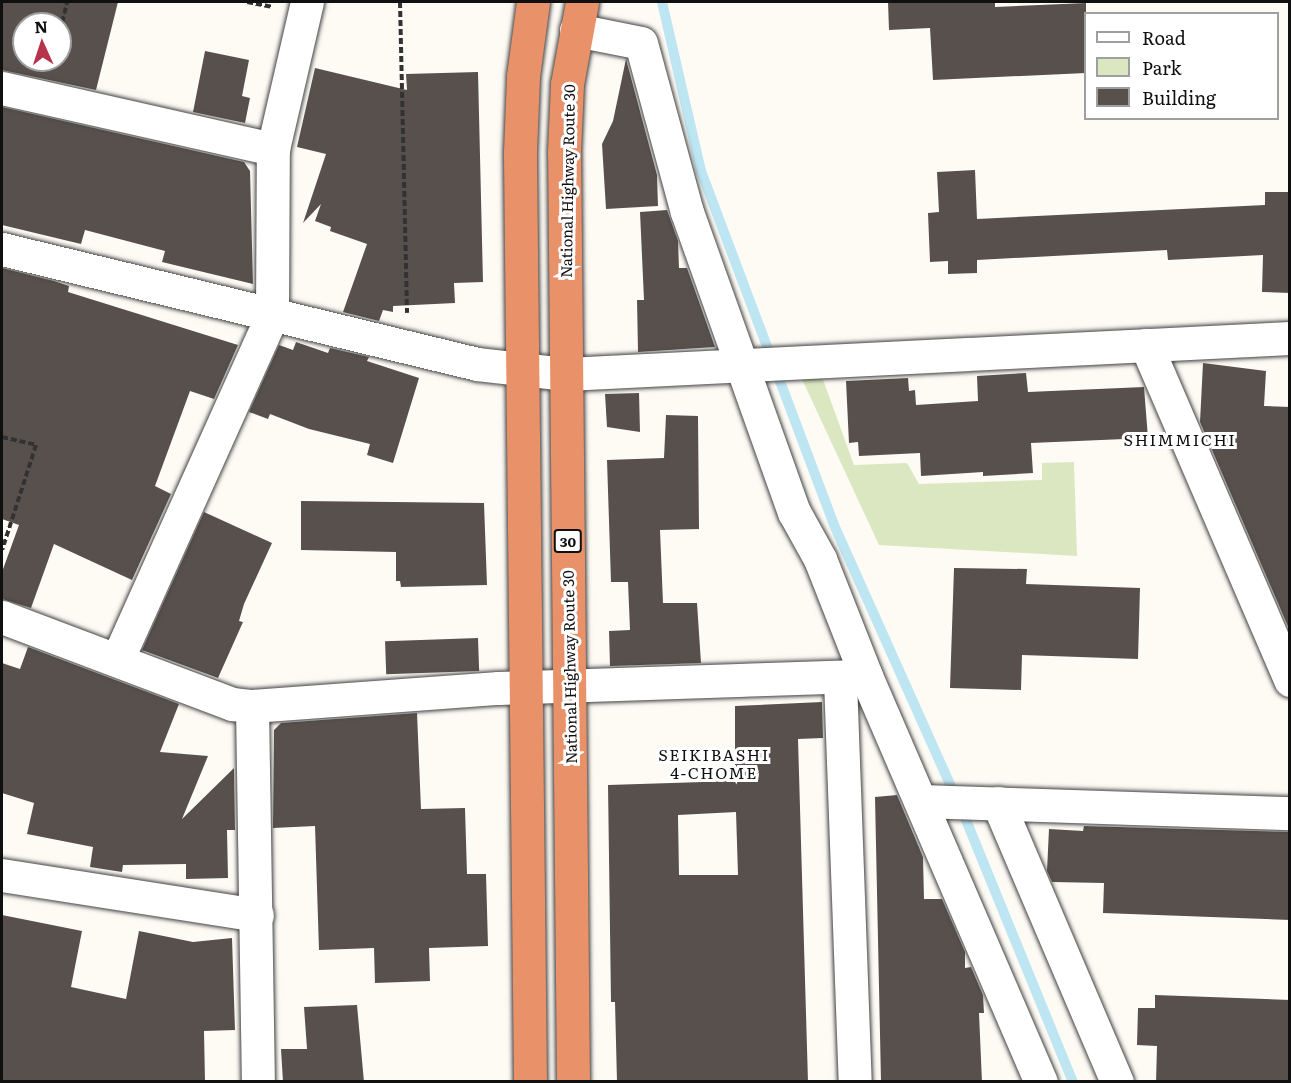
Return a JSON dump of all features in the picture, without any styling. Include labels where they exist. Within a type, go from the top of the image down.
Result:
[{"type":"highway","points":[[530,1082],[520,152],[523,76],[533,2]]},
{"type":"highway","name":"National Highway Route 30","points":[[573,1082],[564,151],[567,84],[579,16]]},
{"type":"street","points":[[118,658],[272,315],[273,149],[307,2]]},
{"type":"street","points":[[579,16],[640,43],[687,212],[750,364],[794,512],[820,559],[853,678],[855,1082]]},
{"type":"street","points":[[2,88],[273,149]]},
{"type":"street","points":[[2,249],[407,347],[524,371],[566,374],[1290,338]]},
{"type":"street","points":[[1146,345],[1290,680]]},
{"type":"street","points":[[2,617],[118,658],[232,704],[252,706],[526,687],[853,678]]},
{"type":"street","points":[[853,678],[932,802],[1041,1082]]},
{"type":"street","points":[[1290,689],[1283,690],[1290,705]]},
{"type":"street","points":[[252,706],[258,1082]]},
{"type":"street","points":[[932,802],[1290,813]]},
{"type":"street","points":[[989,803],[1117,1082]]},
{"type":"street","points":[[2,875],[257,915]]},
{"type":"path","points":[[400,2],[407,347]]},
{"type":"path","points":[[2,437],[36,445],[2,550]]},
{"type":"green space","points":[[821,374],[854,465],[907,463],[919,484],[1042,480],[1042,463],[1074,462],[1077,556],[879,545],[801,377]]},
{"type":"building","points":[[2,2],[118,2],[96,90],[2,70]]},
{"type":"building","points":[[888,2],[995,2],[995,7],[1086,3],[1084,73],[933,80],[930,28],[889,30]]},
{"type":"building","points":[[205,51],[249,60],[242,96],[250,98],[245,123],[193,112]]},
{"type":"building","points":[[626,59],[657,175],[658,206],[606,209],[602,144],[613,121]]},
{"type":"building","points":[[315,68],[407,90],[406,74],[478,72],[483,282],[454,283],[455,303],[393,306],[393,312],[383,310],[379,321],[343,312],[367,244],[330,231],[331,227],[315,221],[321,204],[303,223],[326,154],[297,147]]},
{"type":"building","points":[[2,107],[244,162],[250,171],[253,284],[162,262],[165,251],[85,230],[81,244],[2,225]]},
{"type":"building","points":[[975,170],[977,219],[1265,205],[1265,192],[1290,192],[1290,293],[1262,292],[1263,255],[1168,260],[1167,250],[977,260],[977,273],[948,274],[948,261],[930,262],[928,213],[939,212],[937,172]]},
{"type":"building","points":[[667,210],[678,241],[679,268],[687,268],[715,347],[638,352],[637,300],[644,300],[640,212]]},
{"type":"building","points":[[2,268],[54,281],[69,286],[68,292],[238,345],[214,399],[190,391],[155,486],[171,494],[132,580],[54,544],[31,608],[2,599],[2,572],[19,525],[2,519]]},
{"type":"building","points":[[296,342],[328,353],[330,348],[369,357],[367,361],[419,378],[393,463],[367,455],[370,444],[309,429],[270,414],[268,419],[249,412],[279,345],[293,350]]},
{"type":"building","points":[[1203,363],[1266,371],[1264,406],[1290,407],[1290,631],[1200,422]]},
{"type":"building","points":[[1026,373],[1028,392],[1144,387],[1148,438],[1031,443],[1033,473],[983,476],[983,472],[921,476],[920,453],[859,456],[858,442],[849,443],[846,381],[908,378],[909,391],[915,390],[916,405],[978,401],[977,376]]},
{"type":"building","points":[[639,393],[640,432],[607,427],[605,394]]},
{"type":"building","points":[[666,415],[698,416],[699,529],[660,530],[663,603],[697,603],[701,663],[610,666],[609,631],[630,630],[628,582],[611,582],[607,460],[664,458]]},
{"type":"building","points":[[301,501],[484,503],[487,585],[401,587],[400,581],[396,581],[396,552],[301,550]]},
{"type":"building","points":[[204,512],[272,543],[244,604],[239,621],[243,622],[218,678],[142,650]]},
{"type":"building","points":[[954,568],[1027,569],[1026,584],[1140,588],[1138,659],[1022,655],[1021,690],[950,688]]},
{"type":"building","points":[[478,638],[479,671],[386,674],[385,641]]},
{"type":"building","points":[[28,647],[179,704],[160,752],[208,756],[182,819],[234,768],[235,830],[227,830],[228,878],[186,879],[186,864],[123,865],[122,872],[90,867],[93,847],[27,834],[34,803],[2,793],[2,663],[20,669]]},
{"type":"building","points":[[822,702],[823,738],[798,739],[808,1082],[617,1082],[615,1002],[611,1002],[608,785],[735,781],[735,706]],"holes":[[[736,812],[738,875],[679,875],[678,815]]]},
{"type":"building","points":[[417,713],[421,809],[465,808],[467,874],[486,874],[488,946],[429,948],[430,981],[375,983],[374,948],[319,950],[315,826],[273,828],[274,730],[281,723]]},
{"type":"building","points":[[897,795],[923,857],[924,899],[942,899],[965,952],[965,968],[971,967],[983,995],[984,1013],[979,1013],[982,1082],[881,1082],[875,797]]},
{"type":"building","points":[[1084,826],[1290,832],[1290,920],[1103,913],[1104,883],[1052,882],[1047,871],[1049,829],[1083,831]]},
{"type":"building","points":[[2,915],[82,931],[71,987],[126,999],[139,931],[193,942],[232,938],[235,1030],[204,1031],[205,1081],[3,1082]]},
{"type":"building","points":[[1155,995],[1290,1000],[1290,1082],[1156,1082],[1157,1046],[1137,1045],[1138,1008],[1155,1008]]},
{"type":"building","points":[[357,1005],[364,1082],[283,1082],[281,1049],[307,1049],[304,1007]]},
{"type":"waterway","points":[[662,2],[701,171],[834,525],[966,820],[1073,1082]]},
{"type":"district","name":"SHIMMICHI","points":[[1180,439]]},
{"type":"district","name":"SEIKIBASHI 4-CHOME","points":[[714,763]]}]
